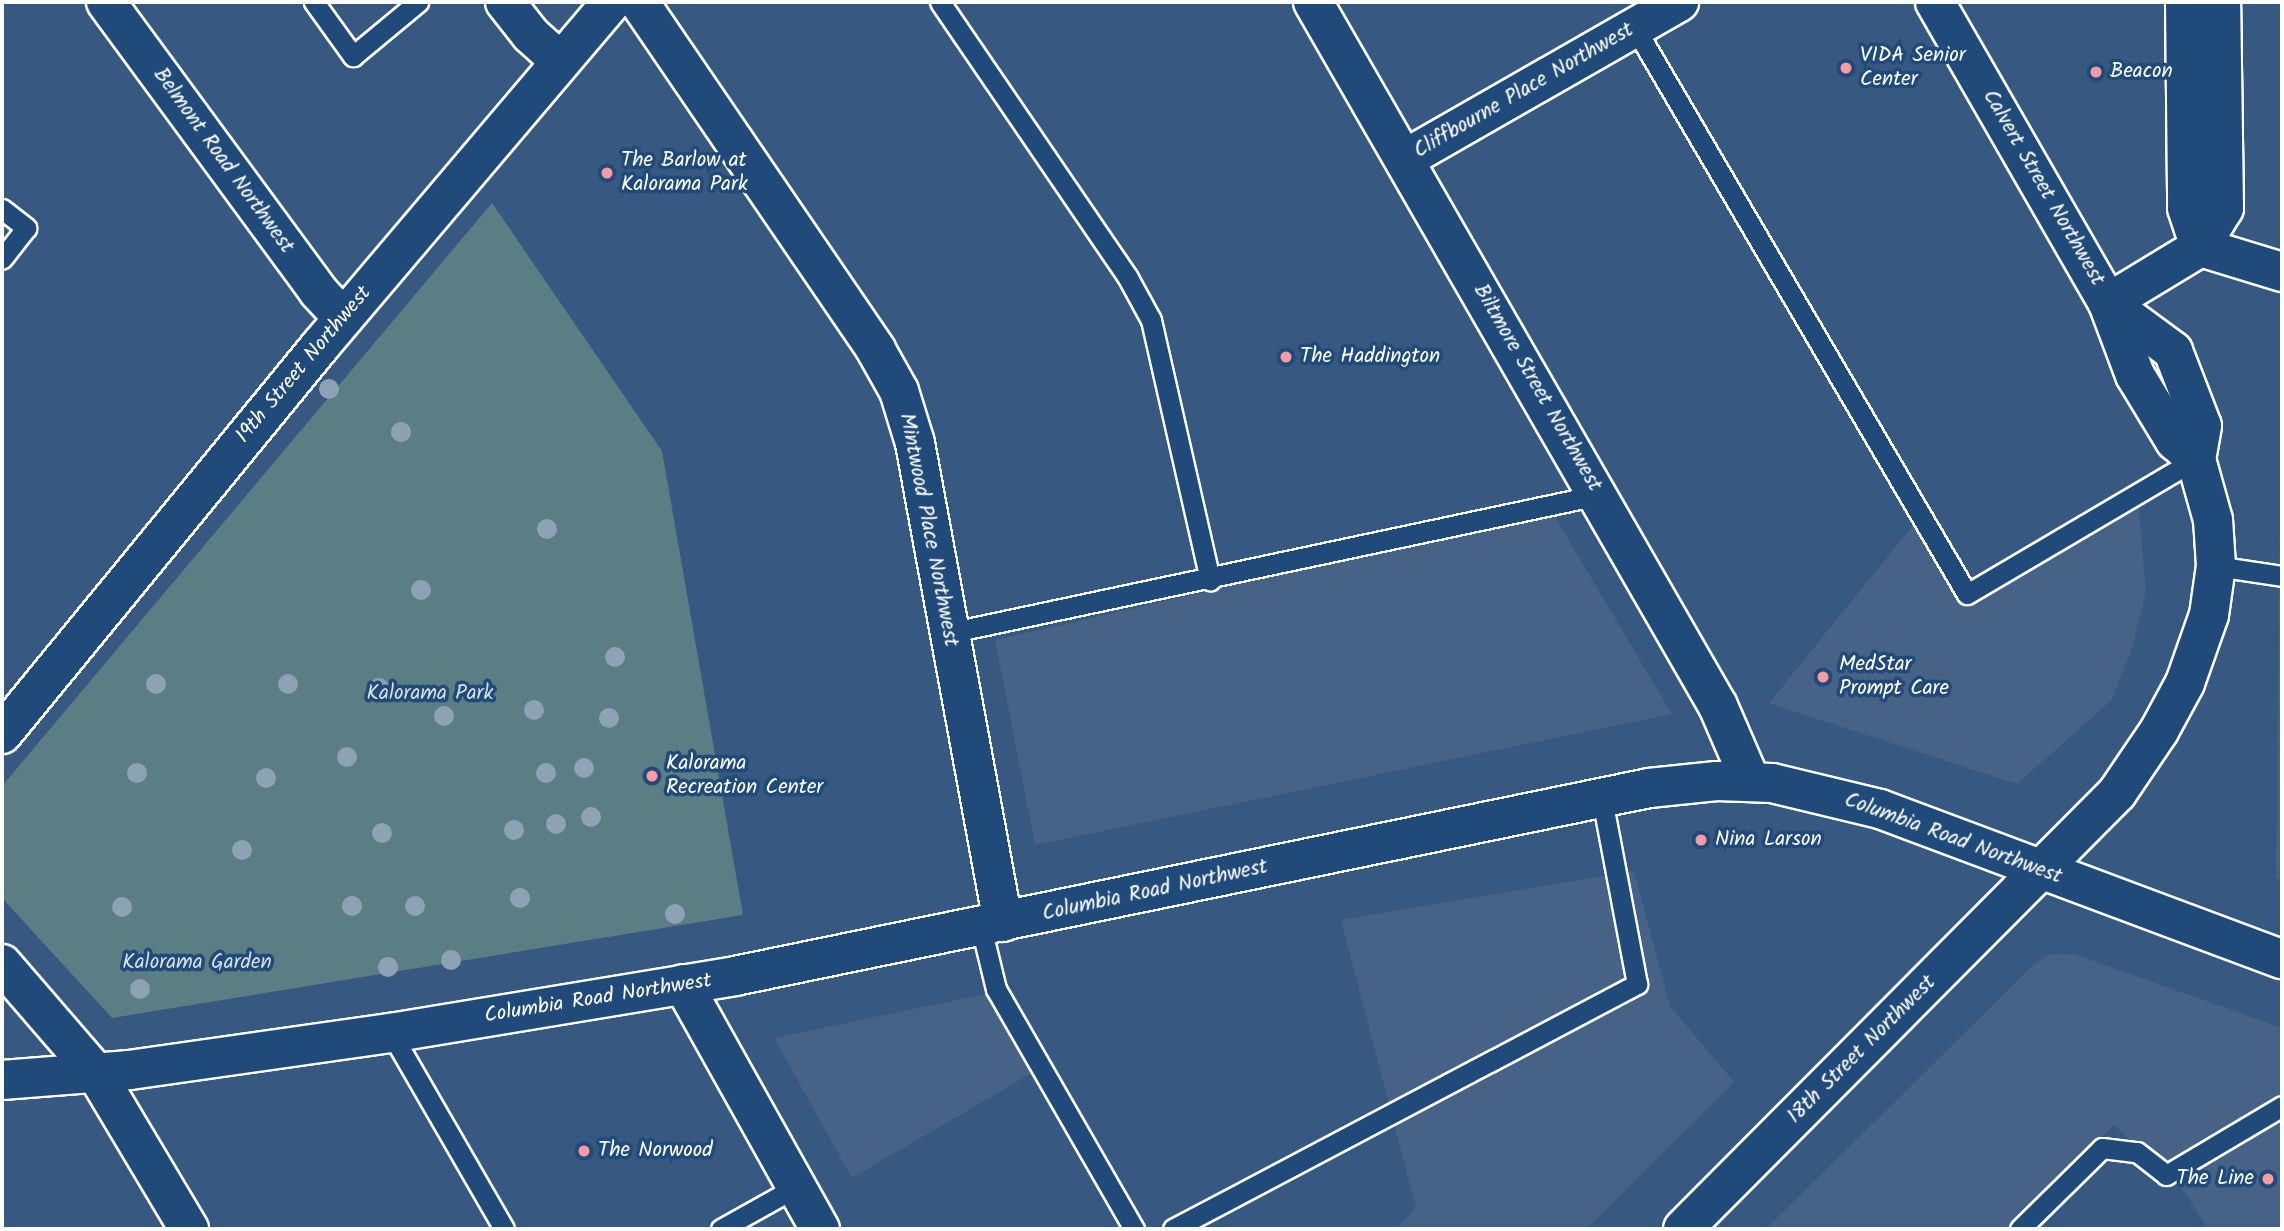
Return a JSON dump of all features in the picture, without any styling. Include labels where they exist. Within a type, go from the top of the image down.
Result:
[{"type":"street","name":"Belmont Road Northwest","points":[[106,2],[318,291],[343,318]]},
{"type":"street","points":[[505,2],[531,35],[559,60]]},
{"type":"street","name":"19th Street Northwest","points":[[2,734],[343,318],[559,60],[612,2]]},
{"type":"street","name":"Mintwood Place Northwest","points":[[639,2],[889,370],[915,443],[948,633],[992,924]]},
{"type":"street","name":"Biltmore Street Northwest","points":[[1313,2],[1718,706],[1749,780]]},
{"type":"street","name":"Cliffbourne Place Northwest","points":[[1405,159],[1679,2]]},
{"type":"street","name":"Calvert Street Northwest","points":[[1935,2],[2108,303],[2135,375],[2175,441],[2196,459]]},
{"type":"street","points":[[2185,2],[2187,208],[2200,247]]},
{"type":"street","points":[[2108,303],[2200,247],[2224,208],[2221,2]]},
{"type":"street","points":[[2200,247],[2282,272]]},
{"type":"street","name":"18th Street Northwest","points":[[1683,1229],[2117,793],[2159,732],[2203,637],[2216,566],[2213,520],[2196,459]]},
{"type":"street","name":"Columbia Road Northwest","points":[[2,1080],[96,1073],[391,1033],[683,984],[992,924],[1602,798],[1672,785],[1749,780],[1880,808],[2282,959]]},
{"type":"street","points":[[2,964],[96,1073],[189,1229]]},
{"type":"street","points":[[683,984],[820,1229]]},
{"type":"lane","points":[[314,2],[353,56],[418,2]]},
{"type":"lane","points":[[940,2],[1127,276],[1151,320],[1210,580]]},
{"type":"lane","points":[[1635,28],[1967,594],[2196,459]]},
{"type":"lane","points":[[2,209],[26,228],[2,259]]},
{"type":"lane","points":[[948,633],[1210,580],[1598,495]]},
{"type":"lane","points":[[2216,566],[2282,576]]},
{"type":"lane","points":[[1173,1229],[1637,984],[1602,798]]},
{"type":"lane","points":[[992,924],[996,989],[1134,1229]]},
{"type":"lane","points":[[391,1033],[504,1229]]},
{"type":"lane","points":[[2020,1229],[2102,1148],[2137,1153],[2166,1175],[2282,1106]]},
{"type":"lane","points":[[721,1229],[796,1187]]},
{"type":"shaded area","points":[[2282,337],[2282,880],[2276,878]]},
{"type":"shaded area","points":[[2138,498],[2146,592],[2132,648],[2112,700],[2017,784],[1769,703],[1914,524],[1962,604]]},
{"type":"shaded area","points":[[1552,512],[1672,714],[1035,845],[995,640]]},
{"type":"shaded area","points":[[1634,871],[1670,1006],[1734,1082],[1586,1229],[1396,1229],[1416,1208],[1341,920]]},
{"type":"shaded area","points":[[2074,954],[2282,1028],[2282,1229],[2208,1229],[2185,1193],[2114,1125],[2008,1229],[1766,1229],[2032,966],[2047,955]]},
{"type":"shaded area","points":[[986,994],[1032,1073],[852,1178],[774,1038]]},
{"type":"green space","name":"Kalorama Park","points":[[492,203],[662,451],[743,915],[112,1018],[2,898],[2,786]]},
{"type":"place","name":"VIDA Senior Center","points":[[1846,68]]},
{"type":"place","name":"Beacon","points":[[2096,72]]},
{"type":"place","name":"The Barlow at Kalorama Park","points":[[607,173]]},
{"type":"place","name":"The Haddington","points":[[1286,357]]},
{"type":"place","name":"MedStar Prompt Care","points":[[1823,677]]},
{"type":"place","name":"Kalorama Recreation Center","points":[[652,776]]},
{"type":"place","name":"Nina Larson","points":[[1701,840]]},
{"type":"place","name":"The Norwood","points":[[584,1151]]},
{"type":"place","name":"The Line","points":[[2268,1179]]},
{"type":"park label","name":"Kalorama Garden","points":[[197,963]]}]
